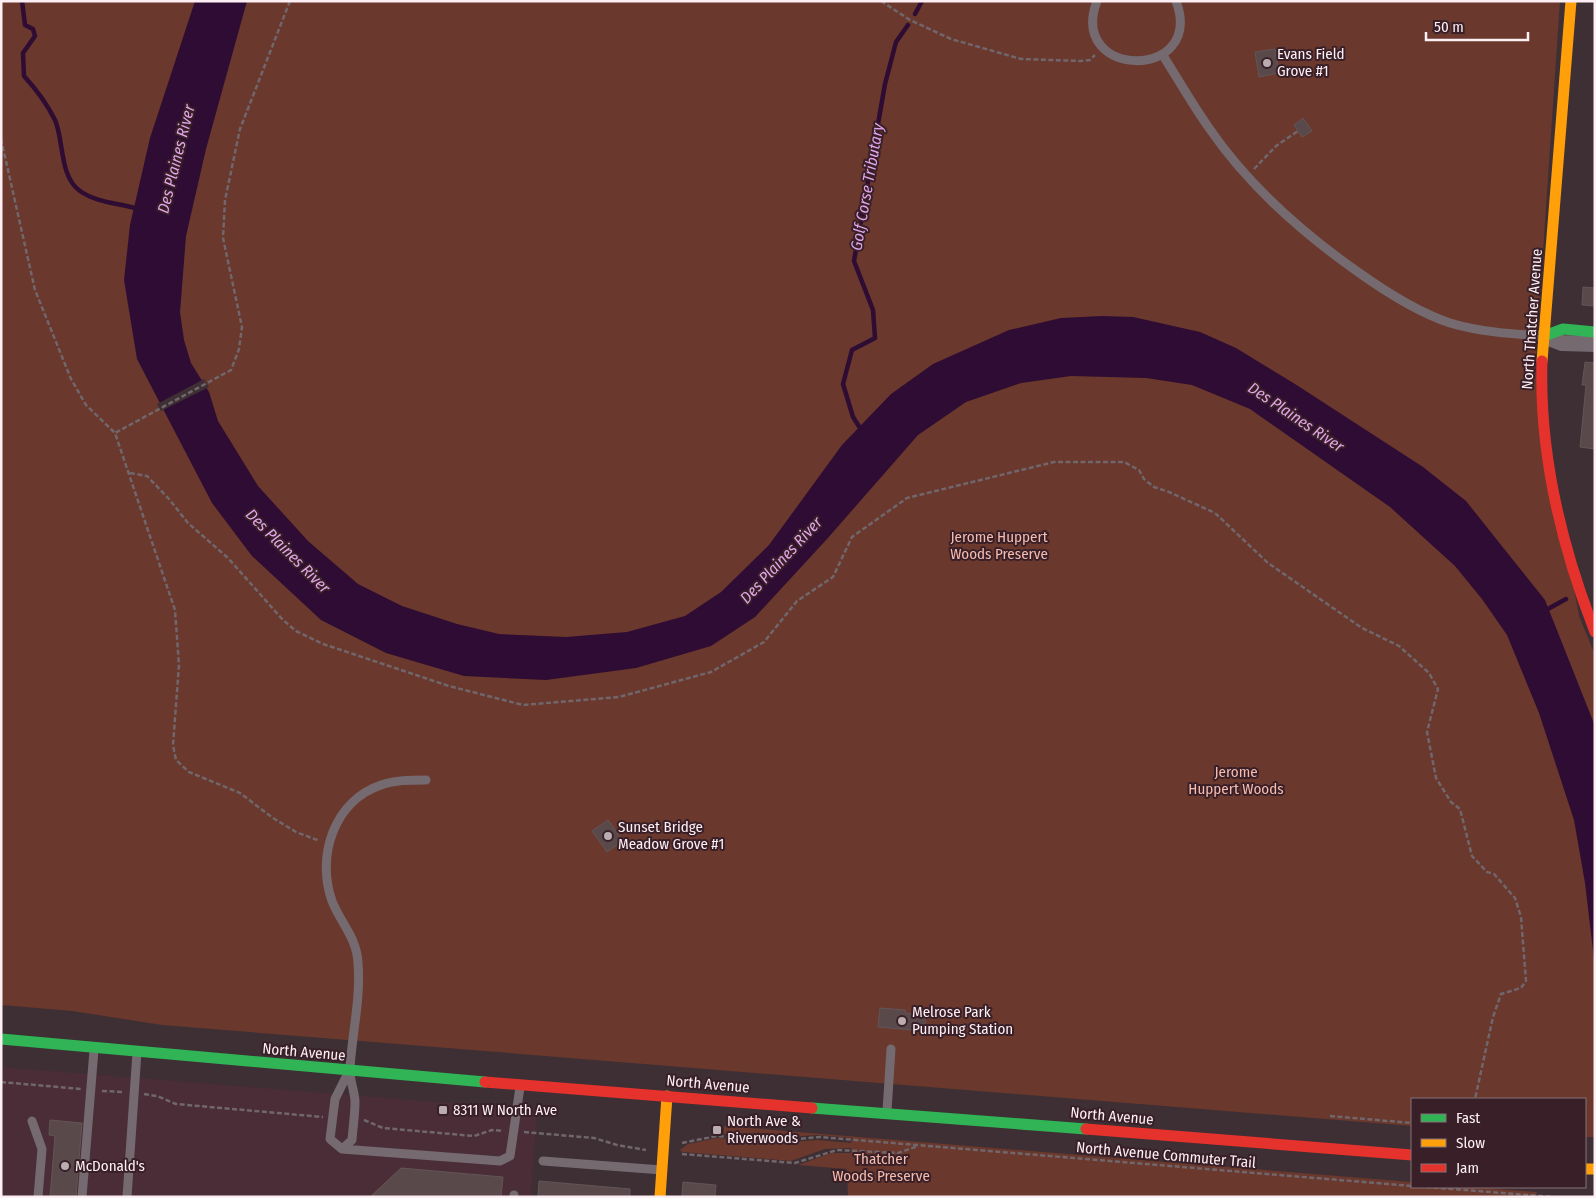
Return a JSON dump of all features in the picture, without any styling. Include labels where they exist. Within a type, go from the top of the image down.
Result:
[{"type":"main road","name":"North Thatcher Avenue","points":[[1571,1],[1544,336],[1542,402],[1549,469],[1560,533],[1581,600],[1595,632]]},
{"type":"main road","points":[[1544,336],[1563,329],[1595,332]]},
{"type":"main road","name":"North Avenue","points":[[1,1040],[350,1071],[1411,1155]]},
{"type":"main road","points":[[660,1197],[667,1096]]},
{"type":"street","points":[[1544,336],[1562,343],[1595,344]]},
{"type":"lane","points":[[1097,1],[1093,17],[1095,31],[1104,47],[1123,60],[1136,63],[1150,60],[1162,54],[1172,44],[1178,31],[1180,16],[1176,1]]},
{"type":"lane","points":[[1162,54],[1209,128],[1247,176],[1297,225],[1376,285],[1423,312],[1466,327],[1544,336]]},
{"type":"lane","points":[[342,1149],[352,1140],[355,1101],[350,1071],[358,961],[352,937],[332,901],[327,882],[328,844],[337,821],[355,800],[366,791],[397,780],[426,780]]},
{"type":"lane","points":[[82,1197],[94,1048]]},
{"type":"lane","points":[[886,1113],[891,1049]]},
{"type":"lane","points":[[127,1197],[138,1052]]},
{"type":"lane","points":[[350,1071],[335,1099],[331,1125],[330,1139],[342,1149],[500,1161],[510,1156],[521,1084]]},
{"type":"lane","points":[[32,1121],[42,1150],[38,1197]]},
{"type":"lane","points":[[543,1161],[662,1170]]},
{"type":"path","points":[[115,433],[144,415],[231,370],[239,349],[242,327],[223,238],[225,200],[240,129],[290,1]]},
{"type":"path","points":[[882,1],[910,20],[951,39],[1021,59],[1090,60],[1104,47]]},
{"type":"path","points":[[1247,176],[1276,146],[1298,131]]},
{"type":"path","points":[[1,139],[35,290],[72,379],[86,405],[115,433],[175,610],[179,665],[173,745],[176,760],[189,772],[240,793],[273,818],[296,832],[328,844]]},
{"type":"path","points":[[130,473],[147,476],[169,498],[188,523],[228,558],[296,631],[323,644],[440,683],[523,705],[619,697],[711,672],[764,642],[797,601],[833,577],[852,537],[907,498],[1054,462],[1124,462],[1139,470],[1144,479],[1154,487],[1215,513],[1268,562],[1362,628],[1399,646],[1429,673],[1438,690],[1427,732],[1436,778],[1451,802],[1460,809],[1472,856],[1487,872],[1494,874],[1515,898],[1521,917],[1526,981],[1521,988],[1502,994],[1493,1017],[1476,1098]]},
{"type":"path","points":[[1,1082],[87,1090]]},
{"type":"path","points":[[97,1090],[125,1092]]},
{"type":"path","points":[[142,1094],[157,1096],[176,1104],[324,1117]]},
{"type":"path","points":[[1330,1116],[1411,1123]]},
{"type":"path","points":[[362,1120],[383,1128],[474,1136],[492,1130],[504,1131]]},
{"type":"path","points":[[522,1132],[594,1138],[617,1145],[634,1147]]},
{"type":"path","name":"North Avenue Commuter Trail","points":[[678,1143],[717,1136],[778,1140],[820,1137],[1411,1186]]},
{"type":"path","name":"North Avenue Commuter Trail","points":[[678,1154],[783,1163],[803,1161],[837,1150],[898,1153],[918,1146]]},
{"type":"path","points":[[1438,1188],[1554,1197]]},
{"type":"shaded area","points":[[1,1067],[537,1110],[531,1197],[1,1197]]},
{"type":"green space","name":"Jerome Huppert Woods Preserve","points":[[1,1],[1560,1],[1535,370],[1579,616],[1595,655],[1595,1137],[1586,1137],[1586,1098],[1411,1098],[1411,1126],[162,1025],[72,1011],[1,1005]]},
{"type":"green space","name":"Thatcher Woods Preserve","points":[[724,1126],[1411,1182],[1411,1188],[1486,1188],[1537,1192],[1536,1197],[848,1197],[847,1169],[798,1165],[831,1153],[851,1153],[851,1148],[825,1149],[791,1161],[682,1152],[680,1150],[688,1144],[717,1138],[781,1143],[817,1140],[851,1143],[852,1138],[817,1135],[778,1138],[724,1134]]},
{"type":"water","name":"Des Plaines River","points":[[195,1],[247,1],[206,149],[186,236],[180,312],[184,340],[191,363],[209,392],[218,421],[258,486],[308,541],[358,584],[402,606],[457,624],[499,634],[566,637],[627,632],[685,616],[721,592],[769,545],[842,445],[891,394],[933,364],[1009,330],[1061,318],[1133,317],[1200,332],[1236,348],[1423,467],[1466,501],[1545,600],[1595,726],[1595,967],[1585,883],[1574,820],[1539,713],[1507,635],[1482,599],[1455,566],[1390,507],[1250,409],[1192,385],[1146,378],[1071,376],[1021,383],[966,402],[918,435],[827,539],[755,617],[711,646],[636,668],[546,680],[464,676],[386,653],[321,620],[252,556],[212,503],[137,359],[124,280],[130,225],[150,138]]},
{"type":"pier","points":[[204,379],[209,387],[161,411],[157,404]]},
{"type":"pier","points":[[1586,1137],[1595,1137],[1595,1197],[1566,1197],[1568,1188],[1586,1188]]},
{"type":"building","name":"Evans Field Grove #1","points":[[1275,49],[1279,73],[1259,77],[1255,52]]},
{"type":"building","points":[[1303,118],[1312,131],[1302,137],[1294,125]]},
{"type":"building","points":[[1583,287],[1595,288],[1595,306],[1582,305]]},
{"type":"building","points":[[1585,362],[1595,363],[1595,449],[1580,447],[1586,385],[1582,385]]},
{"type":"building","name":"Sunset Bridge Meadow Grove #1","points":[[608,820],[623,841],[607,852],[592,831]]},
{"type":"building","name":"Melrose Park Pumping Station","points":[[880,1008],[905,1010],[905,1013],[926,1015],[924,1031],[878,1027]]},
{"type":"building","name":"McDonald's","points":[[50,1120],[82,1123],[76,1197],[50,1197],[55,1136],[49,1135]]},
{"type":"building","points":[[401,1168],[503,1177],[501,1197],[370,1197]]},
{"type":"building","points":[[539,1181],[630,1189],[630,1197],[538,1197]]},
{"type":"building","points":[[683,1182],[716,1185],[715,1197],[682,1197]]},
{"type":"waterway","points":[[22,1],[25,25],[33,29],[35,36],[23,53],[24,76],[41,96],[55,120],[68,176],[73,184],[87,195],[138,209]]},
{"type":"waterway","name":"Golf Corse Tributary","points":[[915,14],[922,1]]},
{"type":"waterway","name":"Golf Corse Tributary","points":[[862,431],[853,417],[843,384],[852,350],[875,338],[873,310],[854,261],[885,84],[896,42],[908,25]]},
{"type":"waterway","points":[[1546,610],[1566,599]]},
{"type":"traffic: fast","points":[[1544,336],[1563,329],[1595,332]]},
{"type":"traffic: fast","points":[[1,1039],[485,1082]]},
{"type":"traffic: fast","points":[[812,1108],[1086,1129]]},
{"type":"traffic: slow","points":[[1542,361],[1571,1]]},
{"type":"traffic: slow","points":[[660,1197],[667,1096]]},
{"type":"traffic: slow","points":[[1586,1169],[1595,1169]]},
{"type":"traffic: jam","points":[[1542,361],[1544,431],[1548,465],[1562,533],[1595,632]]},
{"type":"traffic: jam","points":[[485,1082],[812,1108]]},
{"type":"traffic: jam","points":[[1086,1129],[1411,1155]]},
{"type":"place","name":"Evans Field Grove #1","points":[[1267,63]]},
{"type":"place","name":"Sunset Bridge Meadow Grove #1","points":[[608,836]]},
{"type":"place","name":"Melrose Park Pumping Station","points":[[902,1021]]},
{"type":"place","name":"8311 W North Ave","points":[[443,1110]]},
{"type":"place","name":"North Ave & Riverwoods","points":[[717,1130]]},
{"type":"place","name":"McDonald's","points":[[65,1166]]},
{"type":"park label","name":"Jerome Huppert Woods","points":[[1236,780]]}]
